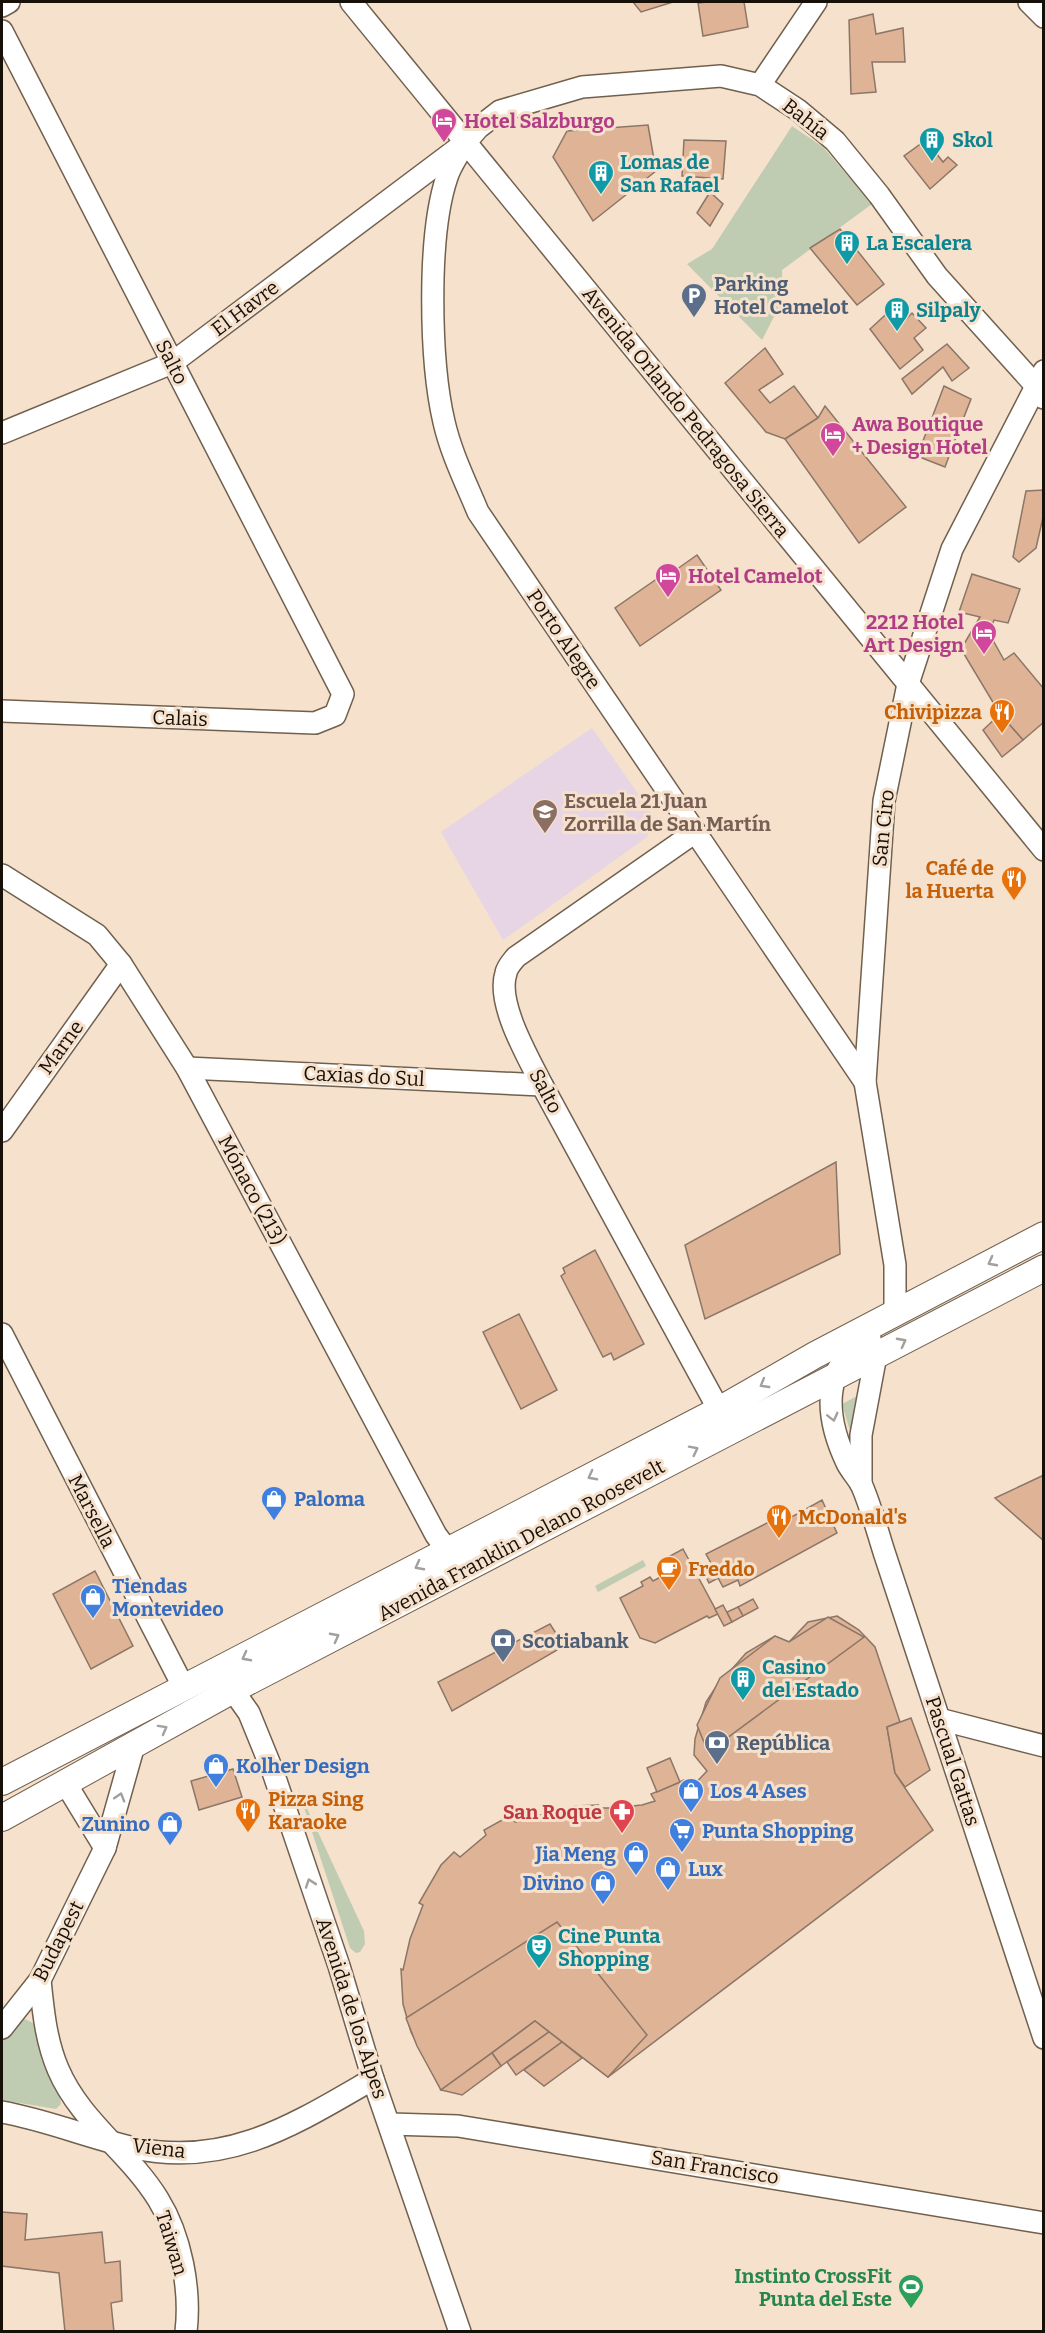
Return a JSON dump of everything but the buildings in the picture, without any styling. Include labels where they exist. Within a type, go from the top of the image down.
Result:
[{"type":"main road","name":"Avenida Franklin Delano Roosevelt","points":[[2,1818],[134,1745],[226,1681],[448,1551],[719,1410],[895,1313],[1044,1235]]},
{"type":"main road","name":"Avenida Franklin Delano Roosevelt","points":[[2,1782],[184,1688],[226,1681],[834,1377],[1044,1268]]},
{"type":"street","points":[[2,6],[9,2]]},
{"type":"street","name":"Avenida Orlando Pedragosa Sierra","points":[[351,2],[1044,850]]},
{"type":"street","points":[[760,85],[816,2]]},
{"type":"street","points":[[1029,2],[1044,17]]},
{"type":"street","name":"Salto","points":[[2,31],[343,693]]},
{"type":"street","name":"Bahía","points":[[465,142],[478,128],[500,111],[582,87],[721,76],[760,85],[798,110],[835,141],[882,200],[937,276],[1041,386]]},
{"type":"street","name":"El Havre","points":[[2,433],[172,363],[465,142]]},
{"type":"street","name":"Porto Alegre","points":[[465,142],[447,176],[435,249],[433,335],[444,423],[478,512],[865,1082]]},
{"type":"street","name":"San Ciro","points":[[895,1313],[895,1265],[865,1082],[884,801],[909,684],[952,549],[1041,386]]},
{"type":"street","name":"Calais","points":[[2,711],[315,723],[335,715],[343,693]]},
{"type":"street","name":"Salto","points":[[694,833],[516,957],[506,971],[504,984],[506,998],[519,1038],[542,1084],[719,1410]]},
{"type":"street","name":"Mónaco (213)","points":[[2,875],[97,935],[121,964],[187,1068],[436,1535],[448,1551]]},
{"type":"street","name":"Marne","points":[[2,1131],[121,964]]},
{"type":"street","name":"Caxias do Sul","points":[[187,1068],[542,1084]]},
{"type":"street","name":"Pascual Gattas","points":[[924,1298],[908,1317],[849,1350],[834,1377],[830,1406],[847,1464],[861,1485],[1044,2038]]},
{"type":"street","name":"Marsella","points":[[2,1334],[184,1688]]},
{"type":"street","name":"Pascual Gattas","points":[[861,1485],[861,1434],[876,1355]]},
{"type":"street","name":"Avenida de los Alpes","points":[[226,1681],[249,1713],[273,1772],[339,1966],[373,2079],[460,2331]]},
{"type":"street","points":[[939,1719],[1044,1746]]},
{"type":"street","name":"Budapest","points":[[2,2028],[40,1980],[105,1848],[134,1745]]},
{"type":"street","points":[[66,1784],[105,1848]]},
{"type":"street","name":"Viena","points":[[40,1980],[45,2027],[58,2069],[75,2100],[105,2139],[165,2153],[194,2153],[247,2144],[310,2115],[373,2079]]},
{"type":"street","points":[[2,2112],[30,2117],[105,2139]]},
{"type":"street","name":"San Francisco","points":[[390,2124],[458,2126],[1042,2220]]},
{"type":"street","name":"Taiwan","points":[[105,2139],[158,2198],[170,2224],[186,2291],[186,2331]]},
{"type":"shaded area","name":"Escuela 21 Juan Zorrilla de San Martín","points":[[592,728],[655,818],[647,837],[503,940],[441,832]]},
{"type":"green space","points":[[792,126],[823,147],[872,204],[782,270],[783,299],[762,340],[687,264],[712,249]]},
{"type":"green space","points":[[861,1394],[851,1432],[842,1404]]},
{"type":"green space","points":[[643,1560],[646,1566],[598,1592],[595,1586]]},
{"type":"green space","points":[[298,1789],[364,1931],[365,1944],[360,1952],[356,1953],[350,1948]]},
{"type":"green space","points":[[25,2019],[35,2024],[42,2061],[60,2098],[61,2104],[56,2109],[2,2100],[2,2042],[21,2020]]},
{"type":"place","name":"Hotel Salzburgo","points":[[444,144]]},
{"type":"place","name":"Skol","points":[[932,163]]},
{"type":"place","name":"Lomas de San Rafael","points":[[601,196]]},
{"type":"place","name":"La Escalera","points":[[847,266]]},
{"type":"place","name":"Parking Hotel Camelot","points":[[694,319]]},
{"type":"place","name":"Silpaly","points":[[897,333]]},
{"type":"place","name":"Awa Boutique + Design Hotel","points":[[833,458]]},
{"type":"place","name":"Hotel Camelot","points":[[668,599]]},
{"type":"place","name":"2212 Hotel Art Design","points":[[984,656]]},
{"type":"place","name":"Chivipizza","points":[[1002,735]]},
{"type":"place","name":"Escuela 21 Juan Zorrilla de San Martín","points":[[545,835]]},
{"type":"place","name":"Café de la Huerta","points":[[1014,902]]},
{"type":"place","name":"Paloma","points":[[274,1522]]},
{"type":"place","name":"McDonald's","points":[[779,1540]]},
{"type":"place","name":"Freddo","points":[[669,1592]]},
{"type":"place","name":"Tiendas Montevideo","points":[[93,1620]]},
{"type":"place","name":"Scotiabank","points":[[503,1664]]},
{"type":"place","name":"Casino del Estado","points":[[743,1702]]},
{"type":"place","name":"República","points":[[717,1766]]},
{"type":"place","name":"Kolher Design","points":[[216,1789]]},
{"type":"place","name":"Los 4 Ases","points":[[691,1814]]},
{"type":"place","name":"Pizza Sing Karaoke","points":[[248,1834]]},
{"type":"place","name":"San Roque","points":[[622,1835]]},
{"type":"place","name":"Zunino","points":[[170,1847]]},
{"type":"place","name":"Punta Shopping","points":[[682,1854]]},
{"type":"place","name":"Jia Meng","points":[[636,1877]]},
{"type":"place","name":"Lux","points":[[668,1892]]},
{"type":"place","name":"Divino","points":[[603,1906]]},
{"type":"place","name":"Cine Punta Shopping","points":[[539,1970]]},
{"type":"place","name":"Instinto CrossFit Punta del Este","points":[[911,2310]]}]
